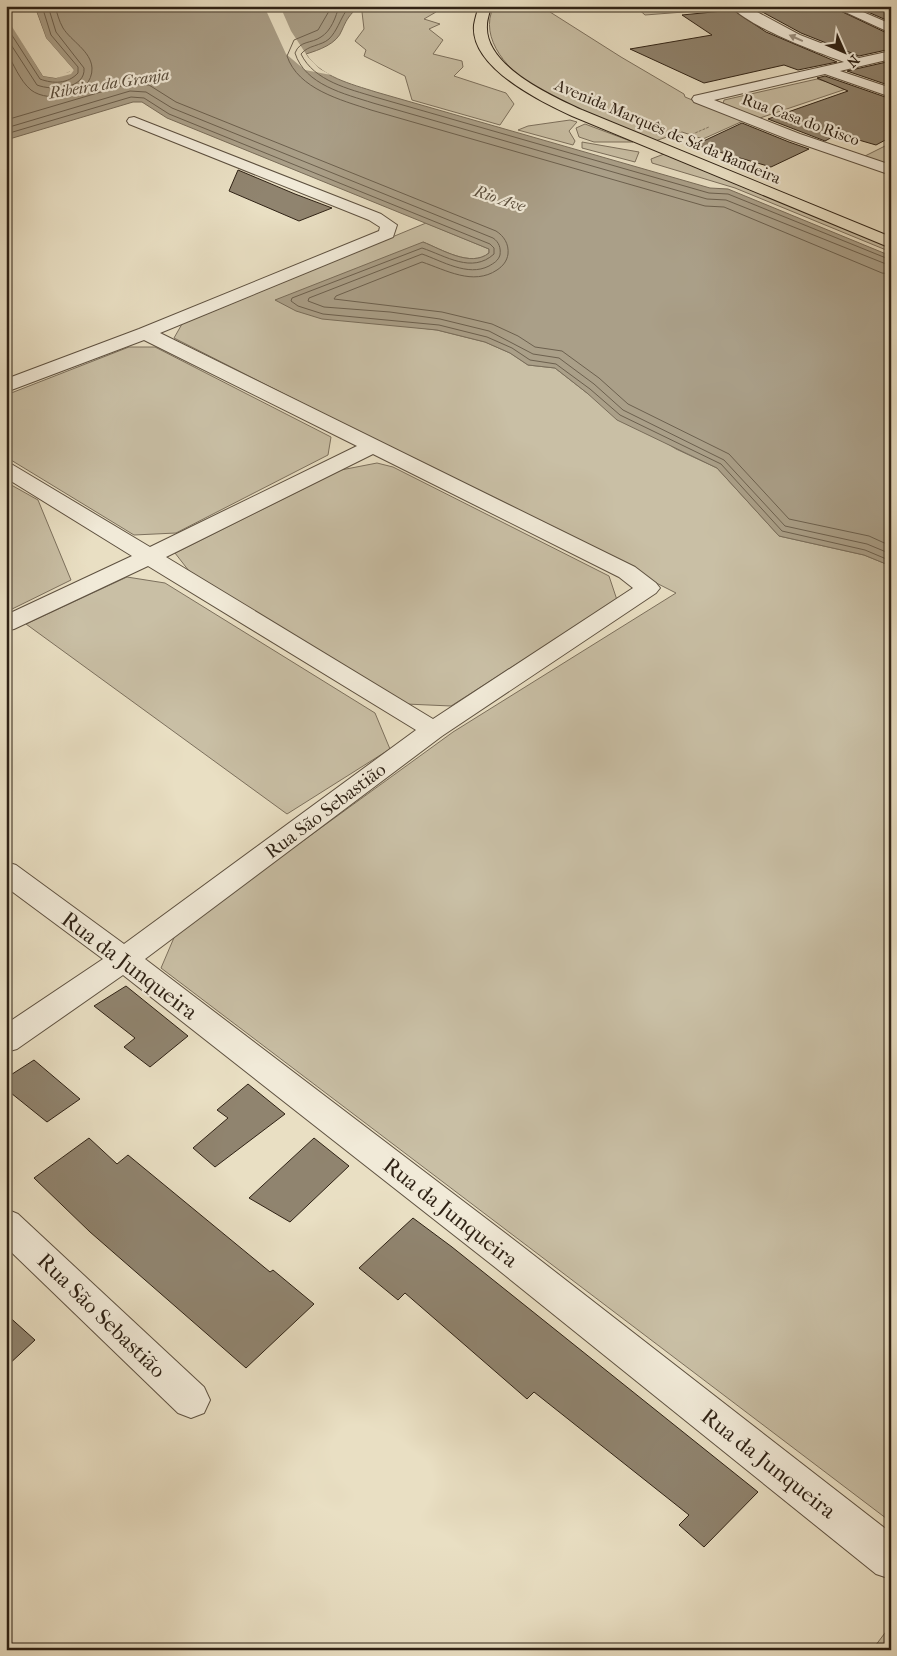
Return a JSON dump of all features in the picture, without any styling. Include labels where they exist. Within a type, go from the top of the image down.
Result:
[{"type":"main road","name":"Avenida Marquês de Sá da Bandeira","points":[[485,6],[479,22],[482,40],[504,71],[530,89],[554,103],[891,243]]},
{"type":"street","points":[[737,6],[760,22],[799,40],[857,62]]},
{"type":"street","points":[[838,6],[891,29]]},
{"type":"street","points":[[826,70],[891,54]]},
{"type":"street","points":[[826,70],[891,93]]},
{"type":"street","name":"Rua Casa do Risco","points":[[826,70],[699,99],[891,170]]},
{"type":"street","points":[[6,386],[145,333],[387,234],[390,225],[375,217],[134,121]]},
{"type":"street","points":[[145,333],[372,447]]},
{"type":"street","points":[[6,624],[372,447]]},
{"type":"street","name":"Rua São Sebastião","points":[[6,1040],[124,959],[433,730],[648,588],[628,572],[372,447]]},
{"type":"street","points":[[6,470],[433,730]]},
{"type":"street","name":"Rua da Junqueira","points":[[6,872],[124,959],[509,1257],[695,1406],[891,1559]]},
{"type":"street","name":"Rua São Sebastião","points":[[8,1230],[191,1400]]},
{"type":"path","points":[[656,146],[695,134],[714,124],[744,117]]},
{"type":"shaded area","points":[[371,6],[429,6],[436,12],[424,19],[440,24],[429,29],[443,40],[433,54],[462,61],[463,67],[454,76],[506,93],[514,104],[500,125],[412,100],[405,76],[364,56],[366,50],[355,41],[364,29],[362,12]]},
{"type":"shaded area","points":[[494,6],[571,6],[550,12],[684,94],[685,97],[743,121],[703,139],[682,132],[655,141],[566,104],[538,89],[508,65],[493,43],[490,31],[490,18]]},
{"type":"shaded area","points":[[635,6],[718,6],[722,9],[645,15]]},
{"type":"shaded area","points":[[817,79],[849,88],[757,119],[723,104],[724,100]]},
{"type":"shaded area","points":[[570,120],[577,122],[569,131],[575,141],[573,145],[518,130],[528,126]]},
{"type":"shaded area","points":[[585,124],[633,142],[594,142],[579,137],[576,128]]},
{"type":"shaded area","points":[[582,142],[639,152],[635,162],[582,148]]},
{"type":"shaded area","points":[[891,143],[891,167],[863,157]]},
{"type":"shaded area","points":[[664,154],[891,248],[891,252],[735,188],[652,163],[651,159]]},
{"type":"shaded area","points":[[426,223],[489,249],[489,253],[474,259],[465,258],[447,253],[423,242],[389,324],[437,330],[485,342],[510,353],[528,365],[555,368],[587,393],[676,449],[717,468],[779,536],[864,555],[891,566],[891,1522],[161,968],[176,933],[453,732],[676,593],[174,338],[182,324]]},
{"type":"shaded area","points":[[129,347],[155,347],[331,437],[328,455],[176,533],[134,535],[6,457],[6,395]]},
{"type":"shaded area","points":[[377,463],[393,467],[609,576],[617,600],[451,706],[406,704],[189,571],[175,553],[341,470]]},
{"type":"shaded area","points":[[6,482],[38,500],[71,580],[6,612]]},
{"type":"shaded area","points":[[127,577],[165,583],[375,713],[390,749],[287,814],[26,624]]},
{"type":"shaded area","points":[[891,1625],[891,1650],[872,1650]]},
{"type":"water","points":[[37,6],[342,6],[355,10],[347,19],[340,35],[327,46],[306,54],[320,69],[337,79],[376,92],[710,188],[728,189],[891,256],[891,566],[864,555],[779,536],[717,468],[617,420],[555,368],[528,365],[510,353],[485,342],[437,330],[322,319],[296,311],[275,300],[423,242],[456,256],[474,259],[489,253],[489,249],[167,118],[142,102],[133,102],[6,140],[6,9],[10,10],[10,22],[43,76],[56,78],[74,70],[46,38],[36,10]]},
{"type":"pier","points":[[34,6],[37,6],[36,11],[46,38],[74,70],[71,74],[56,78],[43,76],[9,22],[11,7],[13,10],[12,21],[45,73],[56,75],[69,72],[71,70],[44,39]]},
{"type":"pier","points":[[264,6],[280,6],[291,31],[308,57],[320,69],[331,75],[305,70],[286,54]]},
{"type":"building","points":[[830,6],[891,35],[891,49],[859,56],[801,33],[755,8]]},
{"type":"building","points":[[854,6],[891,6],[891,22]]},
{"type":"building","points":[[733,10],[766,32],[837,62],[798,70],[784,65],[704,83],[630,49],[712,35],[682,15]]},
{"type":"building","points":[[891,61],[891,86],[847,71]]},
{"type":"building","points":[[825,76],[891,99],[891,137],[876,145],[838,134],[825,141],[768,119],[848,91],[817,78]]},
{"type":"building","points":[[742,123],[809,149],[771,167],[695,145]]},
{"type":"building","points":[[238,170],[332,208],[299,221],[229,191]]},
{"type":"building","points":[[126,986],[188,1036],[150,1067],[124,1047],[135,1038],[94,1006]]},
{"type":"building","points":[[34,1060],[80,1099],[47,1122],[6,1089],[6,1078]]},
{"type":"building","points":[[248,1084],[285,1114],[215,1167],[193,1148],[228,1118],[217,1110]]},
{"type":"building","points":[[89,1138],[117,1164],[128,1155],[270,1272],[273,1270],[314,1304],[246,1368],[90,1232],[34,1178]]},
{"type":"building","points":[[314,1138],[349,1166],[290,1222],[249,1198]]},
{"type":"building","points":[[413,1218],[452,1247],[758,1492],[704,1547],[679,1525],[689,1515],[534,1392],[527,1399],[405,1293],[398,1300],[359,1268]]},
{"type":"building","points":[[6,1314],[35,1340],[6,1367]]},
{"type":"water label","name":"Ribeira da Granja","points":[[109,83]]},
{"type":"water label","name":"Rio Ave","points":[[500,198]]}]
